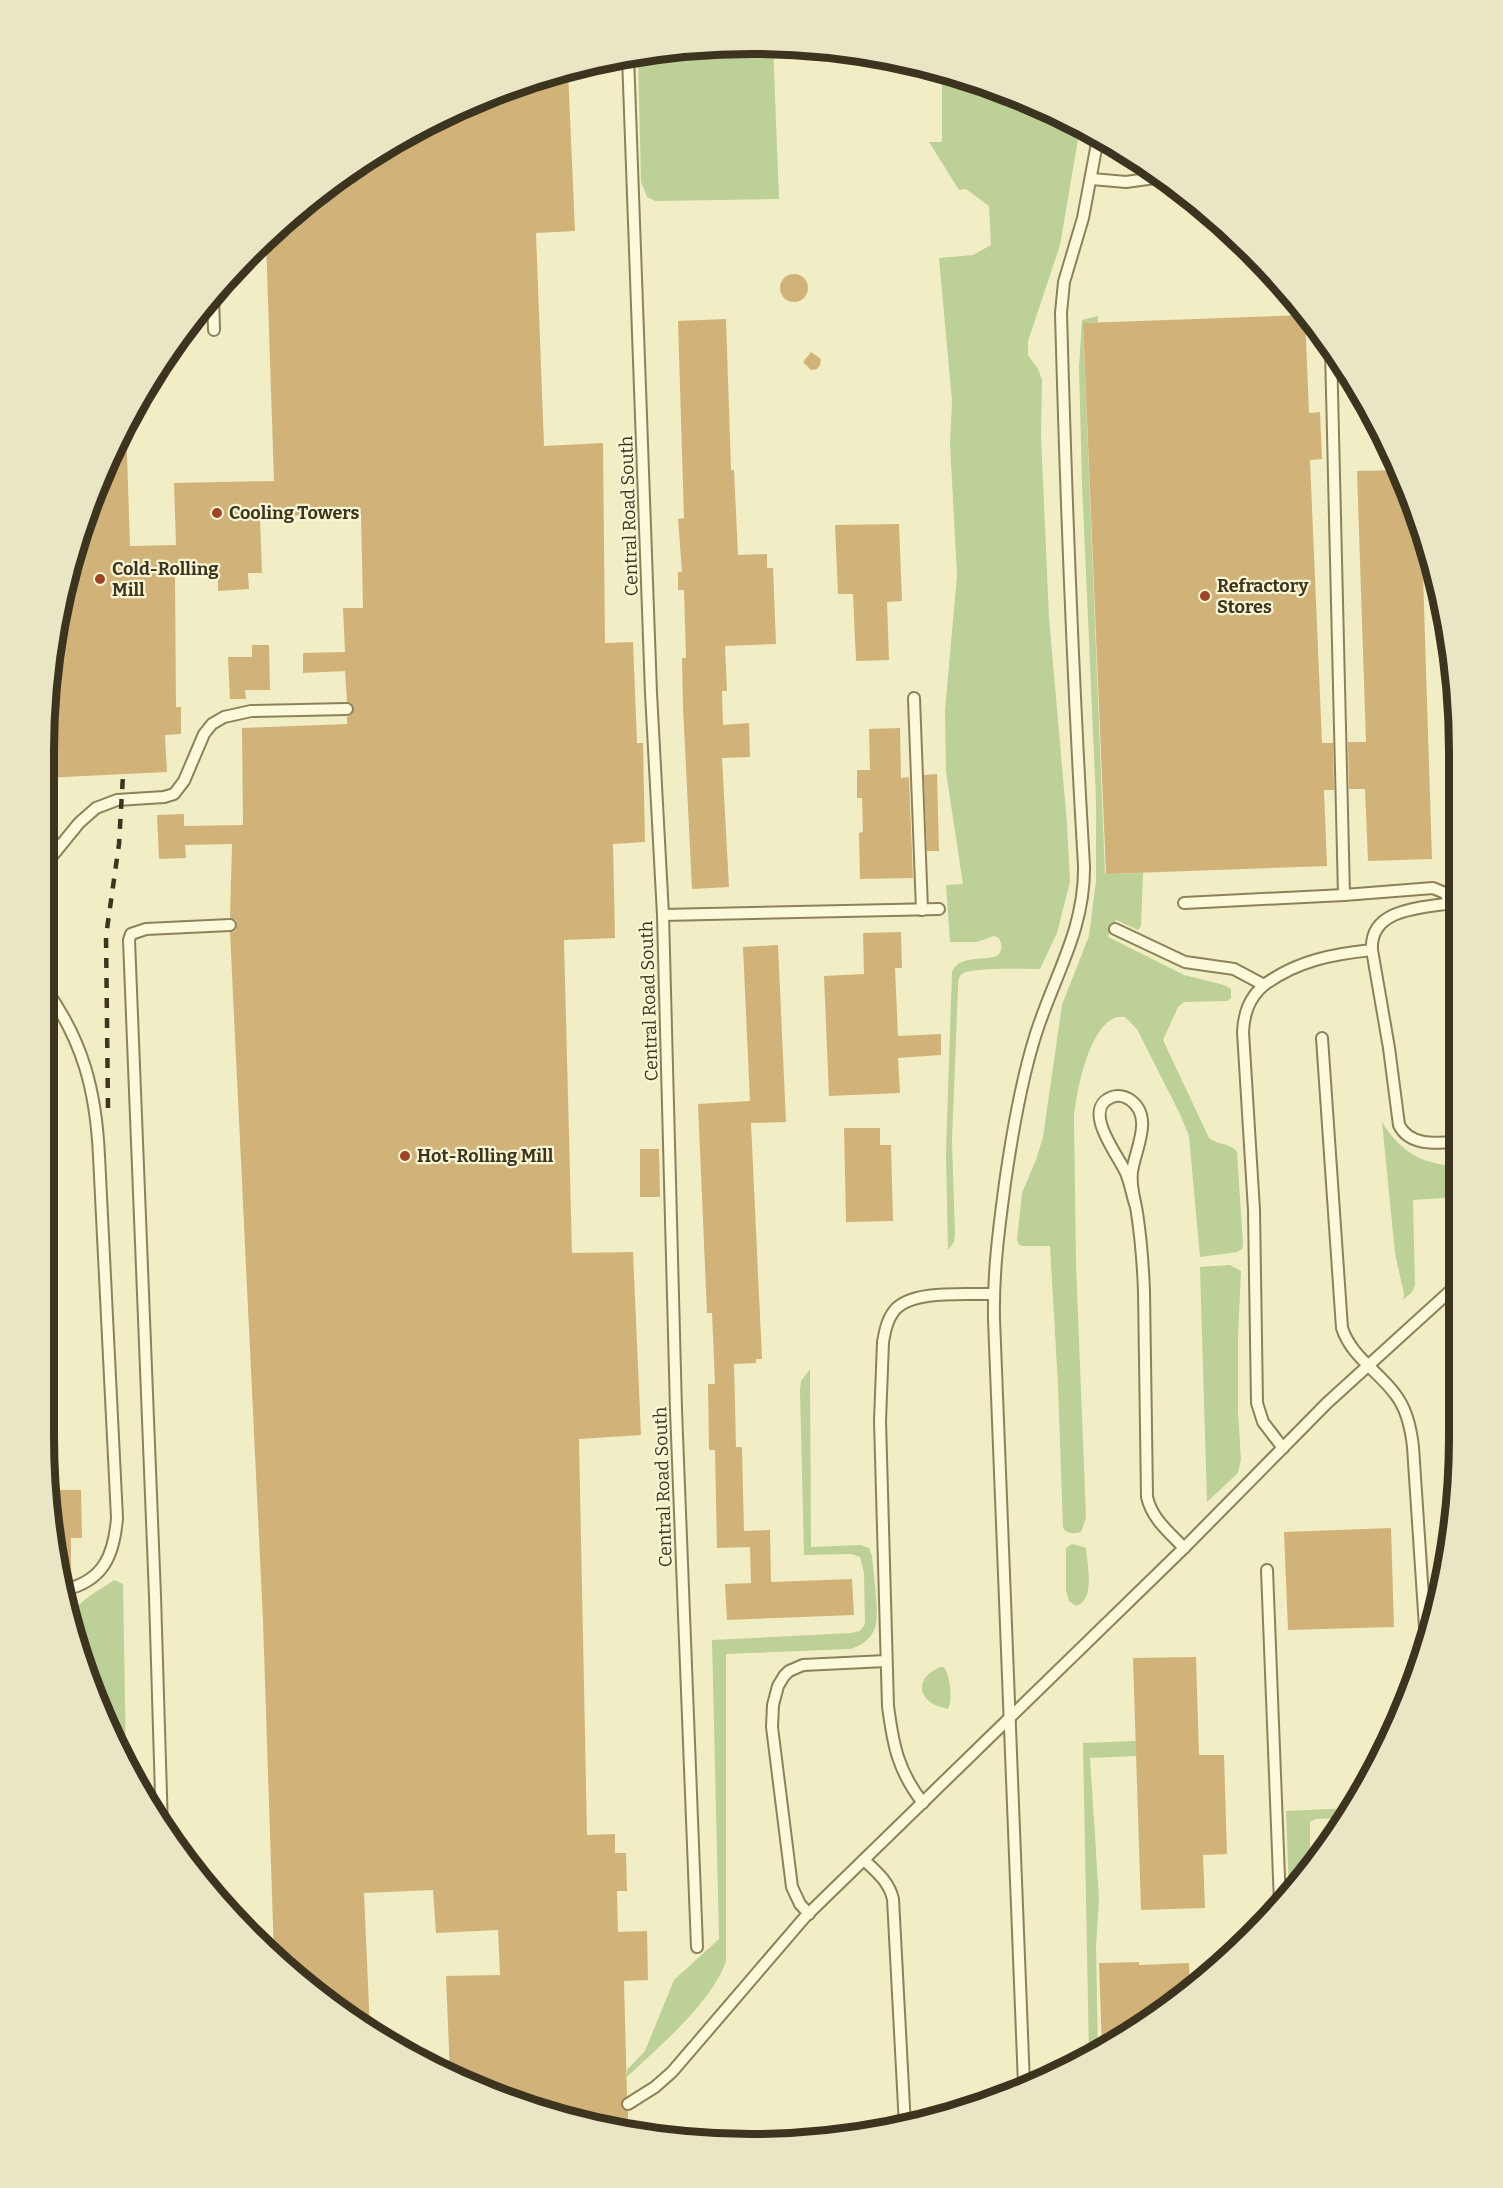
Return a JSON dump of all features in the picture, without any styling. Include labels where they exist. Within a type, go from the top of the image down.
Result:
[{"type":"lane","name":"Central Road South","points":[[628,65],[651,693],[663,915],[676,1410],[697,1947]]},
{"type":"lane","points":[[1024,2078],[993,1294],[995,1254],[1022,1083],[1040,1019],[1079,919],[1083,896],[1084,866],[1072,673],[1066,518],[1061,313],[1065,282],[1083,218],[1097,145]]},
{"type":"lane","points":[[1092,179],[1126,182],[1149,179]]},
{"type":"lane","points":[[213,308],[214,330]]},
{"type":"lane","points":[[1331,365],[1344,896]]},
{"type":"lane","points":[[914,698],[922,910]]},
{"type":"lane","points":[[54,854],[79,823],[96,808],[117,800],[164,797],[174,794],[184,781],[204,734],[212,724],[224,717],[233,713],[251,711],[347,709]]},
{"type":"lane","points":[[1184,903],[1344,896],[1432,888],[1449,897]]},
{"type":"lane","points":[[1449,904],[1410,910],[1390,916],[1374,933],[1372,950],[1389,1048],[1399,1125],[1412,1139],[1449,1142]]},
{"type":"lane","points":[[663,915],[939,909]]},
{"type":"lane","points":[[161,1807],[129,940],[131,934],[146,929],[230,925]]},
{"type":"lane","points":[[1115,929],[1185,962],[1234,969],[1264,985]]},
{"type":"lane","points":[[1283,1448],[1263,1422],[1257,1403],[1254,1210],[1243,1032],[1245,1016],[1250,1002],[1264,985],[1286,971],[1326,956],[1372,950]]},
{"type":"lane","points":[[54,1002],[73,1033],[89,1078],[94,1102],[100,1173],[117,1518],[112,1550],[99,1573],[79,1586],[71,1588]]},
{"type":"lane","points":[[1322,1038],[1342,1328],[1350,1346],[1396,1394],[1404,1407],[1411,1428],[1424,1619]]},
{"type":"lane","points":[[1135,1204],[1127,1174],[1100,1123],[1101,1106],[1113,1096],[1124,1096],[1133,1103],[1142,1120],[1142,1134],[1131,1184],[1135,1204],[1144,1291],[1147,1497],[1149,1508],[1155,1518],[1184,1548]]},
{"type":"lane","points":[[627,2104],[649,2091],[672,2072],[809,1914],[1368,1365],[1449,1293]]},
{"type":"lane","points":[[923,1803],[907,1780],[892,1741],[888,1706],[880,1422],[880,1380],[885,1329],[894,1311],[909,1299],[926,1296],[993,1294]]},
{"type":"lane","points":[[1268,1570],[1280,1892]]},
{"type":"lane","points":[[809,1914],[800,1904],[792,1887],[772,1727],[775,1694],[784,1676],[796,1667],[886,1661]]},
{"type":"lane","points":[[864,1860],[881,1875],[891,1888],[893,1899],[905,2117]]},
{"type":"green space","points":[[773,54],[779,199],[656,201],[647,197],[641,182],[638,63],[706,55]]},
{"type":"green space","points":[[942,81],[1018,107],[1079,136],[1060,245],[1028,341],[1028,355],[1038,369],[1042,380],[1041,436],[1049,618],[1070,882],[1057,933],[1040,969],[976,970],[962,974],[959,978],[952,1140],[955,1235],[954,1242],[948,1250],[946,1153],[952,972],[955,967],[965,961],[997,956],[1001,943],[999,938],[994,936],[977,942],[950,942],[946,885],[963,884],[946,772],[945,710],[957,576],[950,443],[952,401],[939,258],[973,255],[991,245],[989,206],[966,189],[959,190],[929,142],[942,142]]},
{"type":"green space","points":[[1098,316],[1098,322],[1083,324],[1105,874],[1143,873],[1141,926],[1138,930],[1116,920],[1108,937],[1184,975],[1224,985],[1231,989],[1231,998],[1227,1001],[1184,1002],[1178,1007],[1163,1040],[1209,1138],[1237,1152],[1243,1245],[1242,1249],[1237,1252],[1200,1257],[1189,1136],[1137,1029],[1125,1017],[1113,1019],[1103,1027],[1094,1040],[1082,1073],[1074,1118],[1076,1264],[1086,1518],[1081,1532],[1073,1533],[1066,1531],[1063,1527],[1050,1246],[1023,1246],[1019,1245],[1017,1239],[1022,1193],[1043,1137],[1062,1005],[1089,936],[1096,881],[1096,800],[1079,367],[1082,320]]},
{"type":"green space","points":[[1382,1122],[1397,1142],[1414,1155],[1434,1163],[1449,1165],[1449,1198],[1413,1200],[1415,1285],[1412,1292],[1403,1300],[1404,1294],[1395,1253]]},
{"type":"green space","points":[[1230,1265],[1241,1271],[1238,1413],[1241,1459],[1238,1473],[1207,1502],[1200,1267]]},
{"type":"green space","points":[[810,1369],[811,1547],[860,1545],[869,1548],[876,1592],[875,1628],[865,1642],[850,1649],[726,1654],[726,1961],[719,1977],[697,2008],[627,2077],[627,2070],[645,2051],[674,1980],[719,1939],[712,1640],[851,1633],[860,1631],[865,1624],[864,1573],[860,1557],[851,1554],[804,1555],[800,1390],[801,1381]]},
{"type":"green space","points":[[1072,1544],[1086,1548],[1089,1572],[1086,1597],[1076,1606],[1069,1601],[1066,1590],[1066,1548]]},
{"type":"green space","points":[[114,1580],[123,1584],[126,1744],[91,1661],[76,1608]]},
{"type":"green space","points":[[940,1667],[944,1667],[949,1682],[951,1694],[948,1709],[930,1702],[922,1691],[925,1678]]},
{"type":"green space","points":[[1136,1741],[1136,1756],[1090,1758],[1099,1899],[1096,1947],[1098,2042],[1089,2047],[1083,1743]]},
{"type":"green space","points":[[1341,1808],[1335,1818],[1316,1819],[1310,1822],[1311,1852],[1289,1881],[1286,1811]]},
{"type":"building","name":"Hot-Rolling Mill","points":[[568,79],[575,231],[536,233],[544,446],[603,443],[605,643],[633,642],[637,743],[643,743],[645,842],[613,844],[615,938],[564,940],[572,1253],[633,1252],[641,1435],[579,1439],[587,1835],[615,1834],[615,1853],[626,1853],[627,1891],[617,1891],[618,1932],[647,1931],[648,1980],[624,1981],[627,2096],[621,2104],[622,2108],[628,2111],[628,2123],[527,2097],[450,2065],[446,1976],[500,1975],[498,1930],[436,1933],[433,1890],[364,1893],[370,2020],[327,1990],[274,1944],[263,1621],[230,932],[235,931],[237,925],[236,920],[230,918],[232,844],[185,845],[186,858],[159,859],[157,815],[184,814],[184,826],[243,825],[242,728],[347,724],[347,717],[353,713],[354,708],[351,703],[347,702],[345,671],[303,673],[303,653],[345,652],[343,608],[363,608],[361,513],[260,517],[262,573],[248,573],[249,589],[218,591],[218,574],[175,575],[176,707],[181,707],[181,734],[165,735],[167,772],[54,778],[54,752],[55,706],[67,615],[91,527],[127,442],[130,546],[176,545],[174,483],[274,481],[266,250],[327,198],[403,147],[485,107]]},
{"type":"building","points":[[794,274],[804,278],[808,288],[804,298],[794,302],[784,298],[780,288],[784,278]]},
{"type":"building","name":"Refractory Stores","points":[[1295,315],[1306,328],[1309,413],[1320,412],[1322,459],[1310,460],[1322,743],[1333,743],[1334,790],[1324,790],[1327,866],[1106,874],[1083,323]]},
{"type":"building","points":[[726,319],[731,470],[734,470],[738,555],[767,554],[767,568],[773,568],[776,644],[725,646],[727,691],[722,691],[723,725],[749,723],[750,757],[722,758],[729,887],[692,889],[683,707],[682,658],[686,658],[684,590],[678,590],[678,572],[682,572],[678,519],[684,518],[678,321]]},
{"type":"building","points":[[811,352],[821,359],[817,369],[811,370],[803,362]]},
{"type":"building","points":[[1389,470],[1412,527],[1423,563],[1432,859],[1368,861],[1365,789],[1349,789],[1348,742],[1366,742],[1357,471]]},
{"type":"building","points":[[899,524],[902,601],[887,602],[889,660],[856,661],[853,594],[838,594],[835,525]]},
{"type":"building","points":[[252,645],[269,645],[270,690],[245,690],[246,699],[230,699],[228,657],[252,657]]},
{"type":"building","points":[[900,728],[901,778],[909,777],[913,878],[860,879],[859,833],[863,832],[862,798],[857,798],[857,770],[870,770],[869,729]]},
{"type":"building","points":[[937,774],[939,851],[927,851],[924,775]]},
{"type":"building","points":[[901,932],[902,968],[895,968],[898,1036],[941,1034],[941,1055],[898,1058],[900,1093],[829,1096],[824,976],[864,974],[863,933]]},
{"type":"building","points":[[778,945],[786,1122],[751,1123],[762,1359],[756,1359],[756,1363],[734,1364],[736,1447],[742,1447],[744,1531],[770,1530],[771,1582],[852,1579],[854,1615],[727,1620],[725,1584],[751,1583],[750,1547],[717,1548],[715,1450],[709,1450],[708,1384],[715,1384],[712,1313],[707,1313],[698,1104],[750,1101],[743,947]]},
{"type":"building","points":[[844,1128],[880,1128],[880,1145],[891,1145],[893,1221],[846,1222]]},
{"type":"building","points":[[640,1149],[659,1149],[660,1197],[640,1197]]},
{"type":"building","points":[[56,1490],[81,1490],[82,1538],[71,1538],[71,1570],[67,1570]]},
{"type":"building","points":[[1391,1528],[1394,1627],[1288,1630],[1284,1532]]},
{"type":"building","points":[[1196,1657],[1199,1755],[1224,1755],[1227,1854],[1203,1855],[1205,1908],[1141,1910],[1133,1658]]},
{"type":"building","points":[[1139,1962],[1139,1965],[1189,1963],[1190,1979],[1102,2040],[1099,1963]]},
{"type":"railway","points":[[108,1108],[106,936],[119,844],[123,775]]},
{"type":"place","name":"Cooling Towers","points":[[217,513]]},
{"type":"place","name":"Cold-Rolling Mill","points":[[100,579]]},
{"type":"place","name":"Refractory Stores","points":[[1205,596]]},
{"type":"place","name":"Hot-Rolling Mill","points":[[405,1156]]}]
